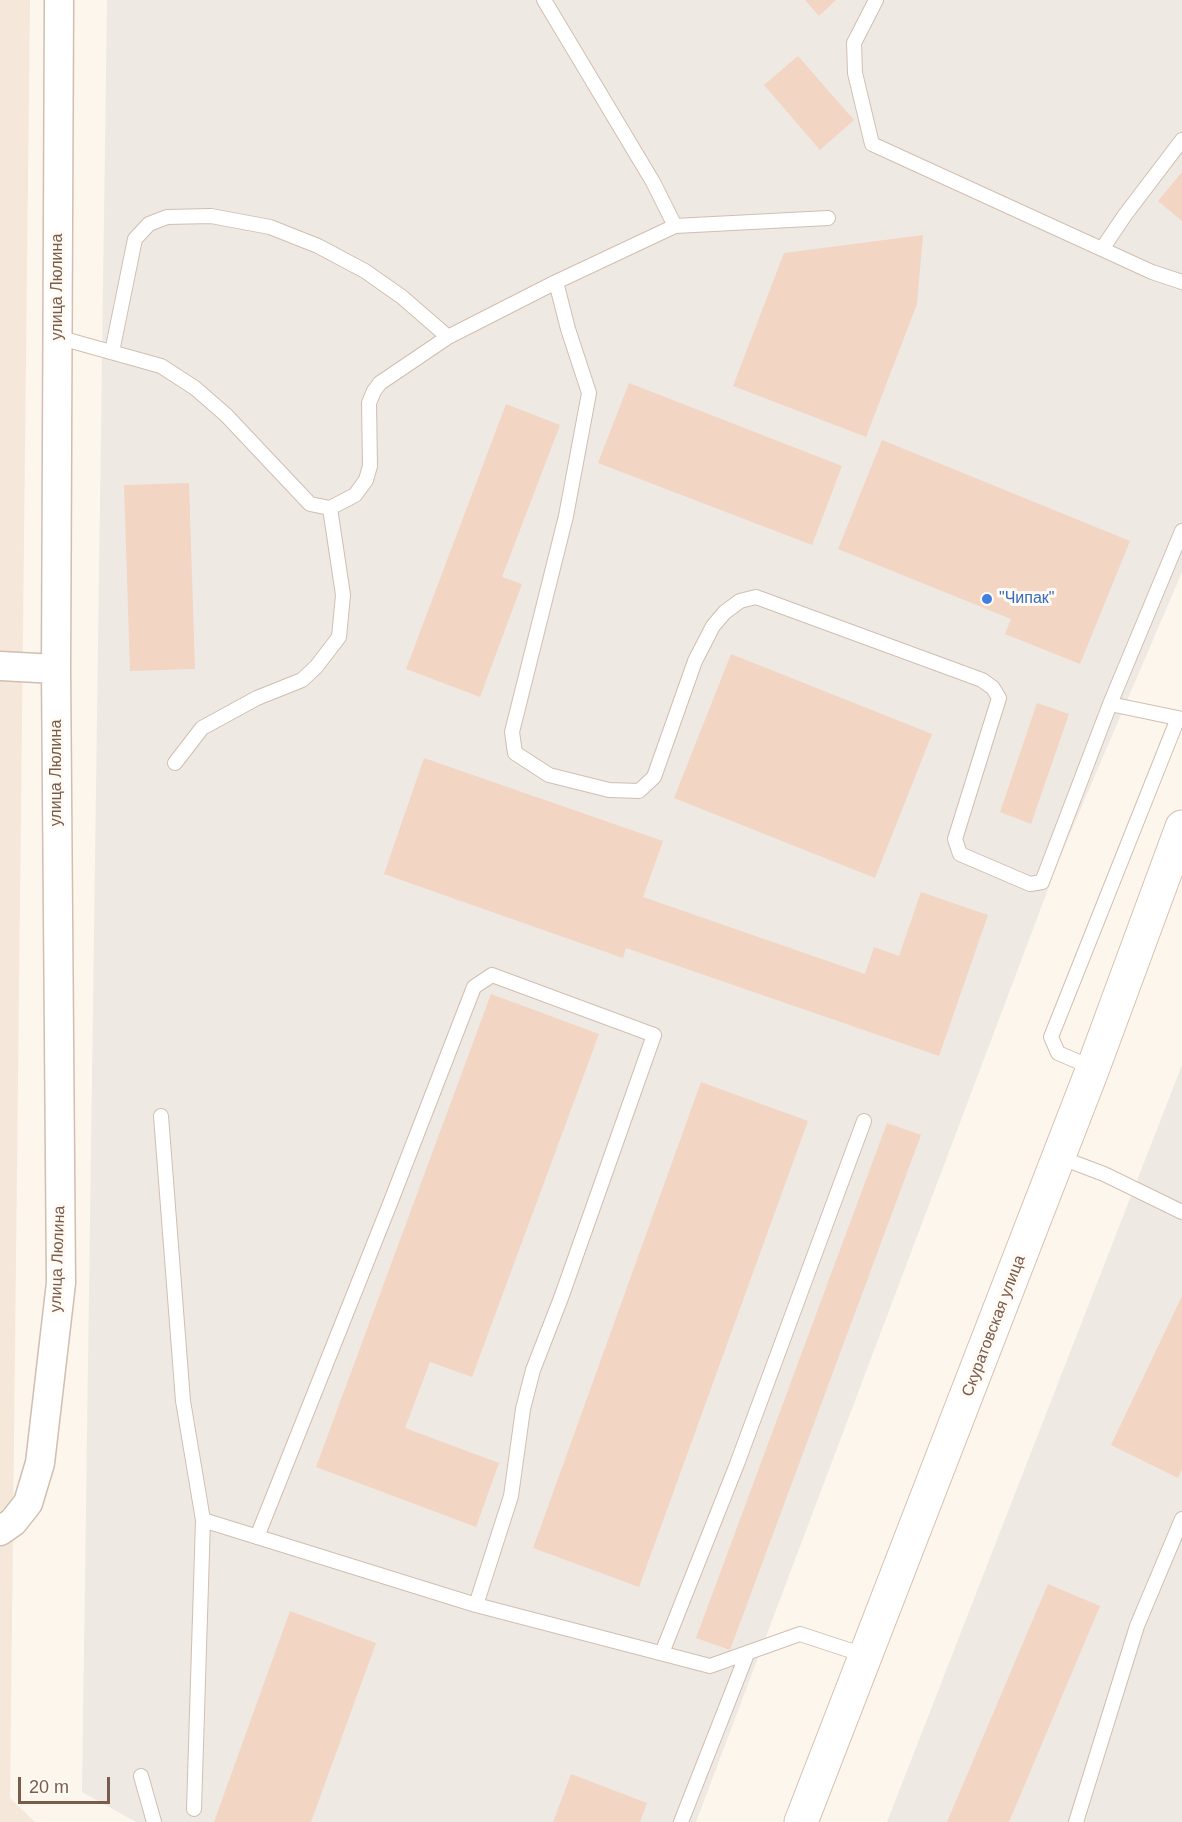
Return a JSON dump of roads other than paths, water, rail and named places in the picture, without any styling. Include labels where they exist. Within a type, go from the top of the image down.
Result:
[{"type":"street","name":"улица Люлина","points":[[0,1531],[13,1522],[28,1503],[40,1463],[61,1283],[56,669],[59,0]]},
{"type":"street","points":[[0,666],[56,669]]},
{"type":"street","name":"Скуратовская улица","points":[[801,1822],[1059,1157],[1182,827]]},
{"type":"lane","points":[[544,0],[653,182],[675,226]]},
{"type":"lane","points":[[876,0],[854,43],[855,73],[872,144],[1152,272],[1182,282]]},
{"type":"lane","points":[[1102,249],[1125,214],[1182,140]]},
{"type":"lane","points":[[112,352],[135,239],[148,224],[167,217],[211,216],[270,227],[318,246],[366,272],[402,297],[448,337]]},
{"type":"lane","points":[[57,337],[161,366],[195,388],[226,415],[309,504],[330,508],[356,495],[366,480],[370,466],[369,403],[374,391],[380,383],[448,337],[556,282],[675,226],[828,218]]},
{"type":"lane","points":[[556,282],[568,329],[589,393],[566,516],[512,732],[515,753],[549,775],[609,790],[639,791],[654,777],[694,661],[713,626],[725,612],[740,601],[756,597],[982,680],[993,688],[999,698],[955,839],[960,854],[1030,884],[1042,882],[1110,704],[1182,531]]},
{"type":"lane","points":[[175,763],[202,728],[257,698],[302,680],[316,667],[339,637],[343,595],[330,508]]},
{"type":"lane","points":[[1093,1068],[1058,1053],[1051,1037],[1180,718],[1110,704]]},
{"type":"lane","points":[[257,1537],[474,987],[492,975],[654,1035],[561,1298],[533,1370],[523,1409],[511,1496],[476,1605]]},
{"type":"lane","points":[[161,1116],[183,1401],[203,1520],[194,1809]]},
{"type":"lane","points":[[662,1653],[737,1464],[864,1121]]},
{"type":"lane","points":[[1059,1157],[1104,1174],[1182,1212]]},
{"type":"lane","points":[[1076,1822],[1137,1626],[1182,1519]]},
{"type":"lane","points":[[203,1520],[476,1605],[710,1666],[800,1634],[867,1656]]},
{"type":"lane","points":[[681,1822],[747,1654]]},
{"type":"lane","points":[[141,1776],[154,1822]]},
{"type":"place","name":"\"Чипак\"","points":[[987,599]]}]
